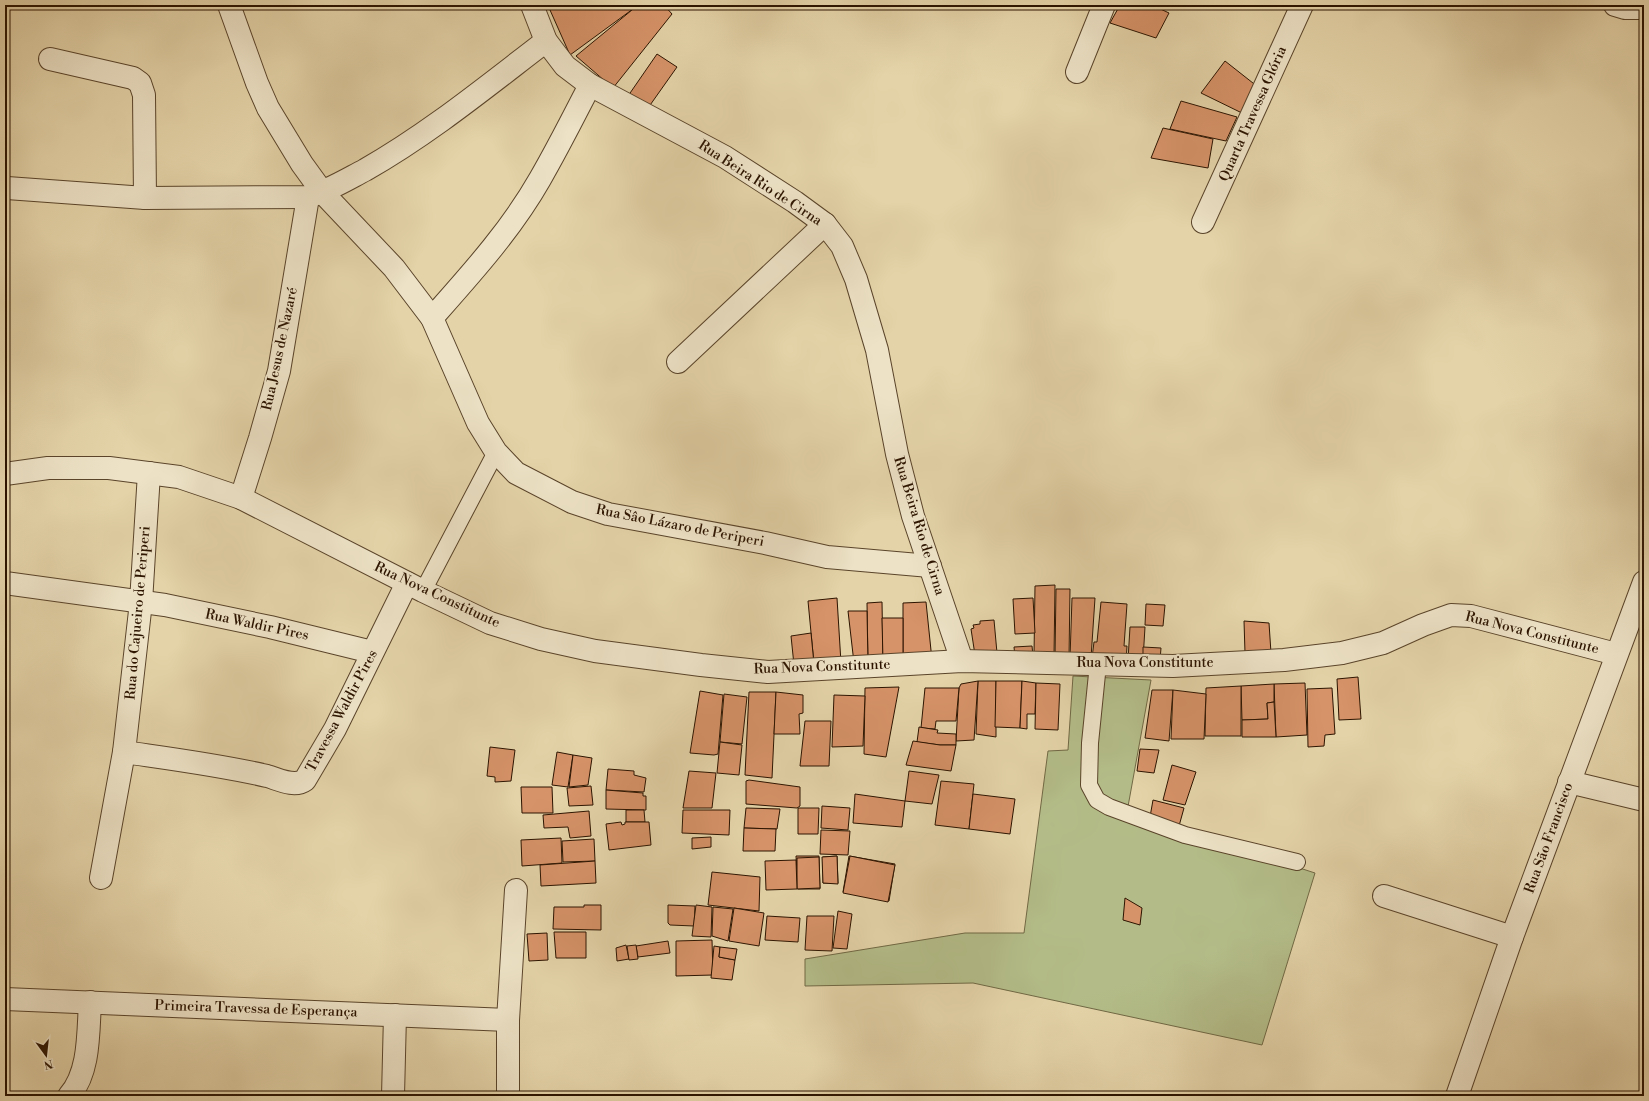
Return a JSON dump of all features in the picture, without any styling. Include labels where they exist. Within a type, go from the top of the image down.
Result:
[{"type":"street","name":"Rua Sâo Lázaro de Periperi","points":[[229,5],[257,84],[268,108],[302,164],[315,195],[394,268],[432,318],[478,423],[496,452],[516,473],[572,502],[608,514],[765,543],[827,557],[930,566]]},
{"type":"street","name":"Rua Beira Rio de Cirna","points":[[532,5],[546,41],[565,66],[590,85],[725,157],[825,224],[842,246],[856,279],[877,350],[898,461],[913,516],[962,661]]},
{"type":"street","points":[[1077,72],[1104,5]]},
{"type":"street","name":"Quarta Travessa Glória","points":[[1203,222],[1302,5]]},
{"type":"street","points":[[1615,5],[1625,8],[1644,8]]},
{"type":"street","points":[[7,188],[145,198],[315,195],[383,160],[432,129],[546,41]]},
{"type":"street","points":[[50,59],[133,78],[140,83],[144,95],[145,198]]},
{"type":"street","points":[[432,318],[477,267],[512,221],[540,179],[590,85]]},
{"type":"street","name":"Rua Jesus de Nazaré","points":[[240,498],[260,438],[279,372],[315,195]]},
{"type":"street","points":[[678,362],[825,224]]},
{"type":"street","name":"Rua Nova Constitunte","points":[[5,474],[48,468],[109,468],[178,477],[240,498],[415,587],[490,623],[541,639],[595,651],[647,659],[768,672],[962,661],[1173,666],[1284,660],[1342,653],[1383,643],[1423,625],[1451,615],[1471,616],[1616,654]]},
{"type":"street","name":"Rua do Cajueiro de Periperi","points":[[101,878],[124,752],[141,602],[149,473]]},
{"type":"street","name":"Rua São Francisco","points":[[1457,1096],[1512,937],[1644,582]]},
{"type":"street","name":"Rua Waldir Pires","points":[[5,583],[141,602],[270,627],[372,652]]},
{"type":"street","name":"Travessa Waldir Pires","points":[[124,752],[237,769],[290,783],[301,783],[305,780],[335,729],[372,652],[415,587]]},
{"type":"street","points":[[1569,782],[1644,800]]},
{"type":"street","points":[[508,1096],[508,1020],[516,890]]},
{"type":"street","points":[[1384,896],[1512,937]]},
{"type":"street","name":"Primeira Travessa de Esperança","points":[[5,999],[508,1020]]},
{"type":"street","points":[[69,1096],[76,1089],[81,1078],[87,1045],[90,1002]]},
{"type":"street","points":[[393,1096],[395,1015]]},
{"type":"lane","points":[[415,587],[496,452]]},
{"type":"lane","points":[[1098,664],[1090,743],[1089,785],[1097,800],[1110,807],[1185,835],[1297,862]]},
{"type":"green space","points":[[1073,676],[1151,680],[1127,812],[1315,873],[1262,1045],[973,983],[805,986],[805,959],[965,933],[1024,933],[1048,751],[1068,750]]},
{"type":"building","points":[[562,5],[637,6],[570,55],[550,10]]},
{"type":"building","points":[[638,5],[664,5],[672,14],[613,88],[576,56]]},
{"type":"building","points":[[1120,5],[1152,5],[1169,13],[1156,38],[1110,23]]},
{"type":"building","points":[[657,54],[677,67],[648,108],[628,96]]},
{"type":"building","points":[[1225,61],[1258,87],[1244,114],[1201,93]]},
{"type":"building","points":[[1181,101],[1237,117],[1226,141],[1170,129]]},
{"type":"building","points":[[1163,128],[1213,139],[1208,168],[1151,158]]},
{"type":"building","points":[[1055,585],[1054,656],[1034,656],[1035,586]]},
{"type":"building","points":[[1056,589],[1070,589],[1069,658],[1055,657]]},
{"type":"building","points":[[837,598],[841,663],[814,664],[808,601]]},
{"type":"building","points":[[1033,598],[1035,633],[1015,634],[1013,599]]},
{"type":"building","points":[[1072,598],[1095,598],[1091,658],[1070,658]]},
{"type":"building","points":[[882,602],[883,662],[868,663],[867,603]]},
{"type":"building","points":[[926,602],[932,660],[903,661],[903,603]]},
{"type":"building","points":[[1101,602],[1127,604],[1124,646],[1127,646],[1126,661],[1092,658],[1094,642],[1097,642]]},
{"type":"building","points":[[1146,604],[1165,605],[1163,626],[1145,625]]},
{"type":"building","points":[[848,611],[867,611],[868,663],[854,663]]},
{"type":"building","points":[[882,618],[903,618],[903,661],[883,662]]},
{"type":"building","points":[[994,620],[997,653],[975,655],[971,629],[974,628],[973,625],[980,624],[980,621]]},
{"type":"building","points":[[1244,621],[1269,623],[1271,653],[1245,653]]},
{"type":"building","points":[[1130,627],[1145,627],[1143,660],[1128,660]]},
{"type":"building","points":[[811,633],[814,664],[794,665],[791,636]]},
{"type":"building","points":[[1032,646],[1033,656],[1015,657],[1014,647]]},
{"type":"building","points":[[1143,647],[1161,648],[1160,660],[1143,660]]},
{"type":"building","points":[[1358,677],[1361,719],[1339,720],[1337,679]]},
{"type":"building","points":[[978,681],[996,681],[996,737],[976,734]]},
{"type":"building","points":[[978,681],[974,740],[956,741],[959,688],[961,684]]},
{"type":"building","points":[[996,681],[1022,681],[1020,728],[995,727]]},
{"type":"building","points":[[1022,681],[1036,683],[1035,714],[1027,714],[1027,729],[1020,728]]},
{"type":"building","points":[[1036,683],[1060,684],[1058,730],[1035,729]]},
{"type":"building","points":[[1305,683],[1307,735],[1276,737],[1274,684]]},
{"type":"building","points":[[1274,684],[1274,702],[1267,703],[1268,719],[1242,720],[1241,686]]},
{"type":"building","points":[[1241,686],[1241,736],[1205,736],[1206,688]]},
{"type":"building","points":[[899,687],[886,757],[864,754],[865,688]]},
{"type":"building","points":[[925,688],[959,688],[956,721],[936,721],[935,729],[921,728]]},
{"type":"building","points":[[1332,688],[1335,734],[1325,735],[1324,746],[1308,747],[1307,689]]},
{"type":"building","points":[[1152,690],[1173,690],[1169,741],[1145,738]]},
{"type":"building","points":[[1173,690],[1206,694],[1204,739],[1171,739]]},
{"type":"building","points":[[700,691],[723,695],[718,754],[690,753]]},
{"type":"building","points":[[749,692],[776,692],[772,778],[745,775]]},
{"type":"building","points":[[776,692],[803,695],[803,713],[799,714],[800,734],[774,734]]},
{"type":"building","points":[[724,694],[747,697],[742,744],[720,742]]},
{"type":"building","points":[[834,695],[865,696],[863,746],[832,747]]},
{"type":"building","points":[[1274,702],[1276,737],[1242,737],[1242,720],[1268,719],[1267,703]]},
{"type":"building","points":[[805,721],[831,721],[829,766],[800,766]]},
{"type":"building","points":[[919,727],[938,730],[937,733],[956,734],[956,745],[940,745],[917,742]]},
{"type":"building","points":[[913,741],[940,745],[956,745],[951,771],[906,765]]},
{"type":"building","points":[[720,742],[742,745],[739,775],[717,773]]},
{"type":"building","points":[[490,747],[515,750],[511,781],[495,782],[495,777],[487,776]]},
{"type":"building","points":[[1140,749],[1159,750],[1154,773],[1137,771]]},
{"type":"building","points":[[557,752],[573,755],[568,787],[552,785]]},
{"type":"building","points":[[573,755],[592,758],[588,785],[569,787]]},
{"type":"building","points":[[1172,765],[1196,772],[1185,805],[1163,800]]},
{"type":"building","points":[[608,769],[634,771],[634,775],[646,778],[644,792],[606,790]]},
{"type":"building","points":[[689,771],[716,773],[712,808],[683,808]]},
{"type":"building","points":[[909,771],[939,775],[932,804],[905,801]]},
{"type":"building","points":[[749,780],[800,787],[800,806],[797,808],[746,804],[746,781]]},
{"type":"building","points":[[941,781],[974,784],[969,829],[935,825]]},
{"type":"building","points":[[591,786],[593,805],[569,806],[567,788]]},
{"type":"building","points":[[521,787],[552,787],[553,813],[522,813]]},
{"type":"building","points":[[606,790],[643,793],[643,796],[646,796],[646,810],[606,809]]},
{"type":"building","points":[[855,794],[905,801],[902,827],[853,823]]},
{"type":"building","points":[[973,794],[1015,799],[1010,834],[969,829]]},
{"type":"building","points":[[1153,800],[1184,808],[1179,826],[1150,817]]},
{"type":"building","points":[[822,806],[850,808],[848,830],[821,828]]},
{"type":"building","points":[[746,808],[780,809],[777,829],[744,828]]},
{"type":"building","points":[[798,808],[819,808],[818,834],[798,834]]},
{"type":"building","points":[[626,810],[644,810],[645,822],[626,822]]},
{"type":"building","points":[[683,810],[730,810],[729,835],[682,833]]},
{"type":"building","points":[[589,811],[591,836],[570,838],[568,827],[544,828],[543,815]]},
{"type":"building","points":[[621,822],[622,825],[625,824],[625,822],[649,822],[651,845],[609,850],[606,824]]},
{"type":"building","points":[[744,828],[776,829],[775,851],[743,851]]},
{"type":"building","points":[[821,830],[850,831],[848,855],[820,854]]},
{"type":"building","points":[[711,837],[711,847],[692,849],[692,838]]},
{"type":"building","points":[[561,838],[562,863],[522,866],[521,840]]},
{"type":"building","points":[[594,839],[595,861],[563,862],[562,841]]},
{"type":"building","points":[[796,856],[819,856],[820,889],[798,889]]},
{"type":"building","points":[[837,856],[838,883],[823,883],[823,857]]},
{"type":"building","points":[[837,856],[838,884],[823,883],[822,857]]},
{"type":"building","points":[[849,856],[895,864],[889,901],[843,892]]},
{"type":"building","points":[[850,856],[895,865],[888,902],[843,893]]},
{"type":"building","points":[[819,857],[820,888],[797,889],[797,858]]},
{"type":"building","points":[[796,860],[797,889],[766,890],[765,861]]},
{"type":"building","points":[[595,861],[596,883],[541,886],[540,865]]},
{"type":"building","points":[[712,872],[760,877],[759,911],[708,905]]},
{"type":"building","points":[[1125,898],[1142,908],[1140,925],[1123,920]]},
{"type":"building","points":[[584,905],[601,905],[601,930],[553,929],[554,907],[584,907]]},
{"type":"building","points":[[668,905],[695,906],[694,926],[670,925],[668,923]]},
{"type":"building","points":[[696,905],[712,907],[711,937],[692,936]]},
{"type":"building","points":[[713,907],[733,909],[728,941],[712,936]]},
{"type":"building","points":[[734,908],[764,913],[759,946],[729,941]]},
{"type":"building","points":[[838,911],[852,914],[847,949],[833,948]]},
{"type":"building","points":[[767,916],[800,918],[798,942],[765,940]]},
{"type":"building","points":[[807,916],[834,916],[832,951],[805,950]]},
{"type":"building","points":[[554,932],[586,932],[586,958],[556,958]]},
{"type":"building","points":[[547,933],[548,960],[529,961],[527,934]]},
{"type":"building","points":[[712,940],[713,975],[676,976],[676,941]]},
{"type":"building","points":[[668,941],[670,953],[638,957],[636,946]]},
{"type":"building","points":[[626,945],[629,959],[617,961],[616,948]]},
{"type":"building","points":[[636,945],[638,959],[629,960],[627,946]]},
{"type":"building","points":[[714,946],[720,947],[719,957],[735,960],[732,980],[711,978]]},
{"type":"building","points":[[720,947],[737,949],[735,960],[719,957]]}]
